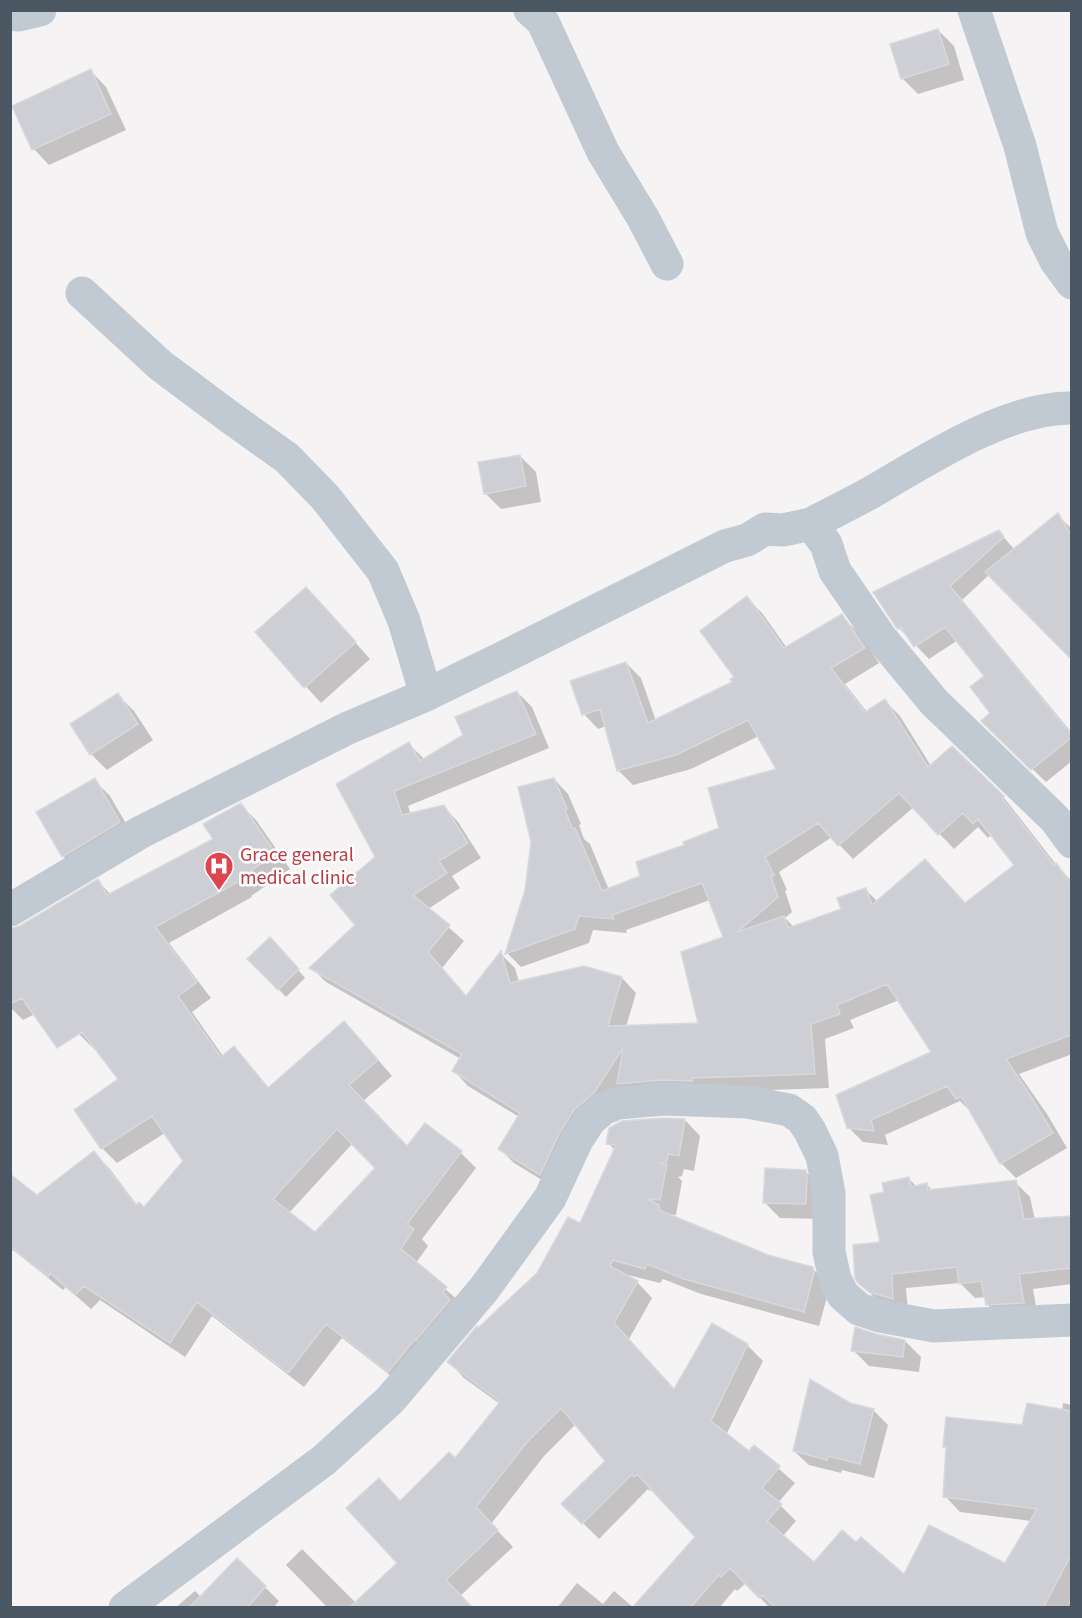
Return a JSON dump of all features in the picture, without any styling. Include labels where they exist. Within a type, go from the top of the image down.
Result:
[{"type":"street","points":[[10,14],[36,13],[40,10]]},
{"type":"street","points":[[530,10],[543,22],[603,152],[643,218],[667,264]]},
{"type":"street","points":[[974,10],[1020,146],[1042,233],[1056,261],[1071,283]]},
{"type":"street","points":[[82,292],[160,365],[287,458],[325,497],[383,571],[404,621],[426,695]]},
{"type":"street","points":[[10,910],[141,832],[348,728],[426,695],[725,546],[747,540],[765,529],[783,530],[811,524],[874,491],[949,447],[1006,422],[1044,411],[1071,408]]},
{"type":"street","points":[[811,524],[826,544],[835,571],[881,638],[926,693],[1055,819],[1071,842]]},
{"type":"street","points":[[125,1608],[324,1460],[390,1400],[484,1289],[550,1198],[577,1140],[590,1120],[603,1109],[618,1103],[664,1099],[748,1102],[789,1110],[802,1119],[822,1156],[829,1193],[829,1252],[835,1279],[843,1295],[859,1309],[880,1316],[934,1326],[1071,1320]]},
{"type":"building","points":[[938,29],[949,64],[901,79],[890,44]]},
{"type":"building","points":[[91,69],[111,114],[32,150],[12,106]]},
{"type":"building","points":[[520,455],[526,486],[484,494],[478,462]]},
{"type":"building","points":[[1058,513],[1071,535],[1071,659],[985,572]]},
{"type":"building","points":[[999,530],[1004,537],[950,586],[1071,734],[1071,738],[1031,770],[981,721],[990,713],[970,687],[984,676],[945,627],[914,647],[901,627],[898,629],[896,627],[873,592]]},
{"type":"building","points":[[306,587],[356,642],[304,688],[255,632]]},
{"type":"building","points":[[747,596],[784,648],[842,614],[865,648],[831,668],[865,712],[885,699],[928,767],[952,746],[1004,796],[1002,798],[1054,865],[1056,863],[1071,883],[1071,1035],[1006,1059],[1053,1133],[1000,1164],[961,1096],[956,1099],[947,1086],[871,1120],[874,1131],[847,1128],[836,1095],[931,1052],[887,984],[837,1005],[840,1014],[811,1024],[815,1074],[692,1078],[692,1081],[662,1080],[617,1084],[623,1048],[594,1093],[574,1110],[560,1132],[540,1175],[498,1149],[520,1113],[452,1071],[462,1054],[309,968],[355,925],[330,895],[375,857],[336,784],[409,742],[420,761],[463,735],[455,717],[517,691],[536,734],[394,791],[402,815],[444,805],[468,843],[439,861],[447,873],[413,895],[450,925],[428,952],[466,996],[501,951],[510,983],[584,966],[622,977],[608,1026],[698,1023],[681,952],[723,937],[702,883],[612,915],[614,919],[579,916],[575,929],[505,954],[525,890],[531,842],[518,787],[554,778],[572,828],[575,828],[602,891],[640,876],[636,862],[684,845],[683,842],[719,828],[708,788],[776,769],[748,720],[676,755],[617,771],[600,709],[582,715],[570,681],[626,662],[648,723],[732,682],[730,679],[734,677],[700,631]],"holes":[[[899,793],[938,835],[963,813],[973,824],[978,819],[1014,865],[965,903],[925,859],[872,905],[866,888],[837,898],[841,909],[788,928],[784,916],[737,932],[778,897],[771,876],[774,875],[765,857],[818,823],[838,846]]]},
{"type":"building","points":[[118,693],[138,724],[90,755],[70,724]]},
{"type":"building","points":[[95,778],[120,822],[62,857],[36,812]]},
{"type":"building","points":[[241,803],[276,854],[237,880],[238,882],[155,927],[197,982],[178,996],[221,1057],[234,1046],[268,1088],[344,1021],[378,1060],[349,1085],[407,1146],[425,1123],[462,1151],[407,1224],[414,1229],[401,1249],[447,1287],[443,1292],[450,1300],[388,1372],[326,1324],[288,1373],[197,1302],[170,1343],[84,1286],[75,1295],[50,1273],[48,1277],[10,1246],[10,1174],[37,1195],[94,1151],[136,1205],[139,1202],[144,1207],[183,1161],[152,1116],[101,1149],[74,1110],[118,1079],[82,1032],[57,1048],[22,998],[10,1004],[10,929],[20,926],[98,879],[107,895],[213,839],[203,824]],"holes":[[[337,1129],[375,1168],[315,1232],[273,1199]]]},
{"type":"building","points":[[270,937],[299,969],[278,990],[247,959]]},
{"type":"building","points":[[685,1119],[679,1156],[668,1154],[667,1161],[659,1164],[667,1164],[660,1200],[647,1199],[659,1205],[659,1210],[768,1255],[813,1267],[814,1273],[804,1312],[684,1279],[647,1264],[645,1269],[613,1260],[610,1266],[638,1281],[614,1323],[674,1389],[712,1323],[748,1344],[711,1421],[749,1451],[754,1445],[780,1466],[762,1488],[782,1504],[767,1521],[814,1562],[842,1530],[856,1542],[861,1537],[904,1574],[929,1525],[1005,1563],[1037,1509],[943,1497],[946,1447],[943,1447],[946,1417],[1022,1425],[1027,1403],[1071,1411],[1071,1555],[1043,1608],[776,1608],[762,1595],[759,1598],[730,1568],[721,1577],[719,1575],[690,1608],[632,1608],[695,1537],[637,1474],[634,1477],[632,1474],[582,1524],[561,1504],[605,1461],[561,1408],[528,1441],[476,1507],[498,1530],[446,1580],[473,1608],[349,1608],[397,1563],[346,1508],[379,1478],[400,1501],[449,1452],[455,1458],[500,1402],[447,1362],[477,1326],[479,1327],[537,1273],[568,1217],[580,1223],[616,1145],[606,1144],[609,1128],[622,1121]]},
{"type":"building","points":[[765,1168],[806,1170],[806,1204],[763,1203]]},
{"type":"building","points":[[909,1177],[911,1187],[927,1183],[928,1190],[1016,1180],[1024,1219],[1071,1216],[1071,1268],[1019,1274],[1024,1303],[986,1305],[981,1281],[959,1284],[957,1267],[892,1274],[893,1299],[869,1292],[855,1278],[853,1245],[880,1242],[870,1195],[884,1192],[882,1183]]},
{"type":"building","points":[[855,1327],[905,1340],[903,1357],[851,1351]]},
{"type":"building","points":[[810,1379],[850,1403],[874,1409],[860,1464],[828,1456],[827,1460],[793,1451]]},
{"type":"building","points":[[237,1558],[266,1586],[247,1608],[189,1608]]},
{"type":"place","name":"Grace general medical clinic","points":[[219,892]]}]
